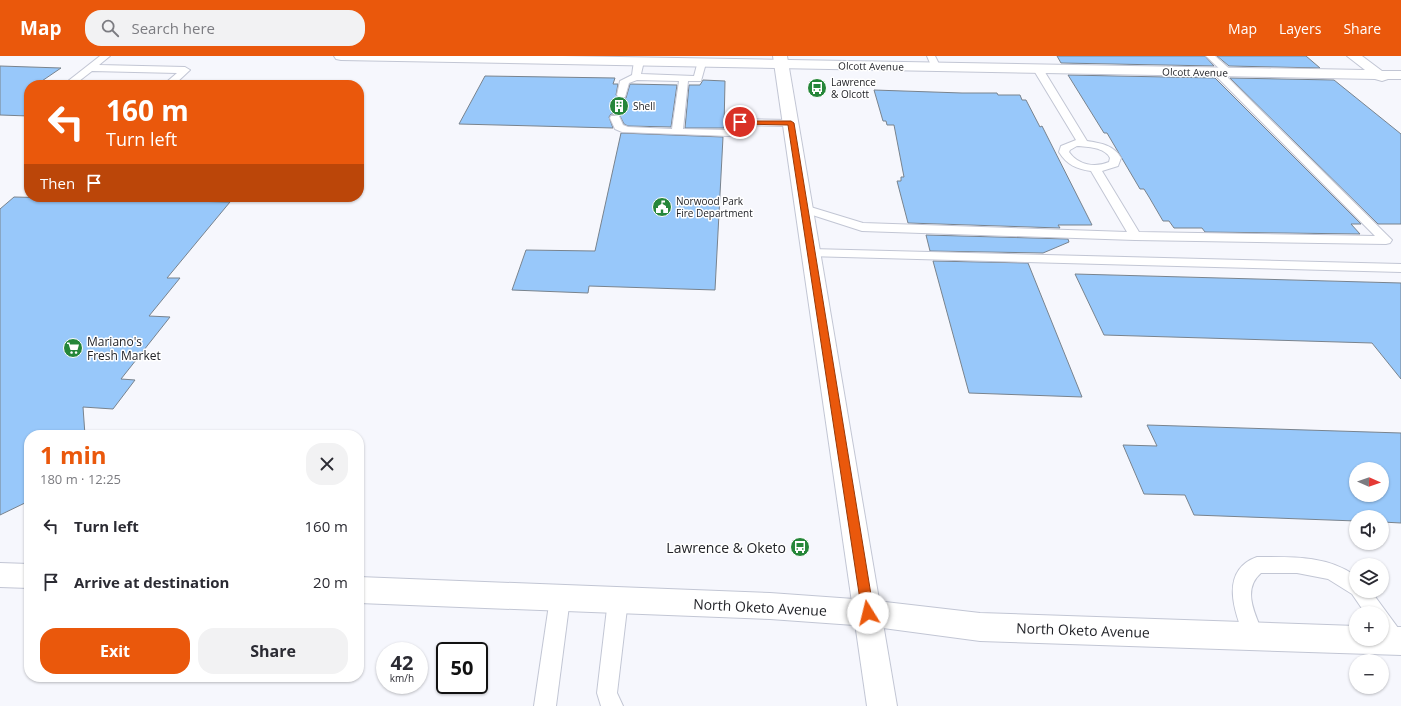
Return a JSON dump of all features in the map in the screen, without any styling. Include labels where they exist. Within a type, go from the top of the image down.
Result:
[{"type":"street","name":"Olcott Avenue","points":[[341,56],[701,63],[781,60],[934,62],[1038,70],[1380,75]]},
{"type":"street","points":[[1066,56],[1076,70]]},
{"type":"street","points":[[1354,56],[1380,75],[1398,81]]},
{"type":"street","points":[[781,60],[882,706]]},
{"type":"street","points":[[0,575],[24,576]]},
{"type":"street","name":"North Oketo Avenue","points":[[364,590],[770,606],[868,613],[980,627],[1254,636],[1393,634]]},
{"type":"lane","points":[[75,80],[106,56]]},
{"type":"lane","points":[[804,209],[862,227],[1135,236],[1386,240],[1222,72],[1210,56]]},
{"type":"lane","points":[[636,77],[639,61]]},
{"type":"lane","points":[[622,95],[625,81],[636,77],[698,79],[701,63]]},
{"type":"lane","points":[[91,68],[185,70],[174,80]]},
{"type":"lane","points":[[1038,70],[1083,143]]},
{"type":"lane","points":[[677,132],[684,78]]},
{"type":"lane","points":[[615,118],[619,127],[626,130],[677,132],[729,133],[740,122],[791,123]]},
{"type":"lane","points":[[1075,143],[1083,143],[1099,146],[1112,152],[1116,160],[1114,164],[1110,167],[1095,168],[1078,164],[1066,156],[1064,152],[1065,148],[1075,143]]},
{"type":"lane","points":[[1095,168],[1135,236]]},
{"type":"lane","points":[[811,253],[1401,268]]},
{"type":"lane","points":[[1254,636],[1243,607],[1242,589],[1246,576],[1258,565],[1303,565],[1322,567],[1345,577],[1349,581]]},
{"type":"lane","points":[[544,706],[560,598]]},
{"type":"lane","points":[[1365,598],[1372,606]]},
{"type":"lane","points":[[612,706],[607,693],[618,600]]},
{"type":"building","points":[[1057,56],[1205,56],[1214,66],[1061,63]]},
{"type":"building","points":[[1217,56],[1306,56],[1320,68],[1229,66]]},
{"type":"building","points":[[0,66],[61,68],[43,80],[24,80],[24,116],[0,115]]},
{"type":"building","points":[[1068,75],[1215,78],[1361,224],[1351,224],[1360,234],[1205,232],[1202,228],[1174,228],[1169,221],[1163,221],[1144,189],[1140,189],[1107,133],[1104,133]]},
{"type":"building","points":[[485,76],[615,78],[613,84],[618,84],[616,95],[619,98],[626,98],[630,84],[677,85],[671,127],[628,126],[624,124],[619,114],[611,114],[609,117],[613,128],[459,124]]},
{"type":"building","points":[[1230,78],[1334,80],[1401,134],[1401,224],[1378,224]]},
{"type":"building","points":[[703,80],[725,81],[724,128],[685,128],[689,85],[700,85]]},
{"type":"building","points":[[874,90],[997,93],[998,95],[1020,95],[1022,100],[1026,100],[1040,127],[1042,126],[1092,225],[1058,225],[1060,228],[908,223],[897,181],[901,181],[901,177],[904,177],[894,125],[887,125],[886,121],[883,121]]},
{"type":"building","name":"Norwood Park Fire Department","points":[[621,133],[723,137],[715,290],[589,286],[588,293],[512,290],[526,250],[595,251]]},
{"type":"building","name":"Mariano's Fresh Market","points":[[14,197],[24,197],[24,202],[230,202],[167,278],[180,278],[149,316],[170,317],[121,379],[135,380],[113,409],[83,407],[85,430],[24,430],[24,503],[0,515],[0,209]]},
{"type":"building","points":[[926,235],[1068,239],[1069,242],[1043,253],[930,251]]},
{"type":"building","points":[[933,261],[1028,263],[1082,397],[969,393]]},
{"type":"building","points":[[1075,274],[1401,283],[1401,379],[1372,343],[1104,335]]},
{"type":"building","points":[[1147,425],[1401,433],[1401,523],[1389,522],[1389,510],[1349,510],[1349,521],[1194,515],[1185,495],[1144,494],[1123,445],[1157,446]]},
{"type":"place","name":"Lawrence & Olcott","points":[[817,88]]},
{"type":"place","name":"Shell","points":[[619,106]]},
{"type":"place","name":"Norwood Park Fire Department","points":[[662,207]]},
{"type":"place","name":"Mariano's Fresh Market","points":[[73,348]]},
{"type":"place","name":"Lawrence & Oketo","points":[[800,547]]},
{"type":"route","points":[[740,122],[791,123],[868,613]]}]
